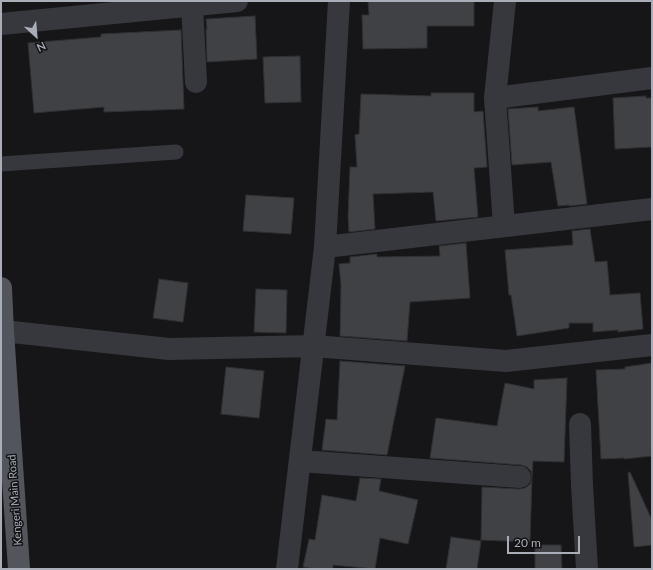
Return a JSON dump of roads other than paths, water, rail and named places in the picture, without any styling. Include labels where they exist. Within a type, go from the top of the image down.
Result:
[{"type":"main road","name":"Kengeri Main Road","points":[[1,288],[19,569]]},
{"type":"street","points":[[1,24],[237,1]]},
{"type":"street","points":[[287,569],[326,247],[339,1]]},
{"type":"street","points":[[504,226],[495,98],[505,1]]},
{"type":"street","points":[[192,6],[196,82]]},
{"type":"street","points":[[495,98],[652,78]]},
{"type":"street","points":[[326,247],[652,208]]},
{"type":"street","points":[[3,331],[168,349],[313,346],[506,361],[652,344]]},
{"type":"street","points":[[580,424],[587,569]]},
{"type":"street","points":[[300,461],[520,477]]},
{"type":"lane","points":[[1,164],[176,152]]}]
